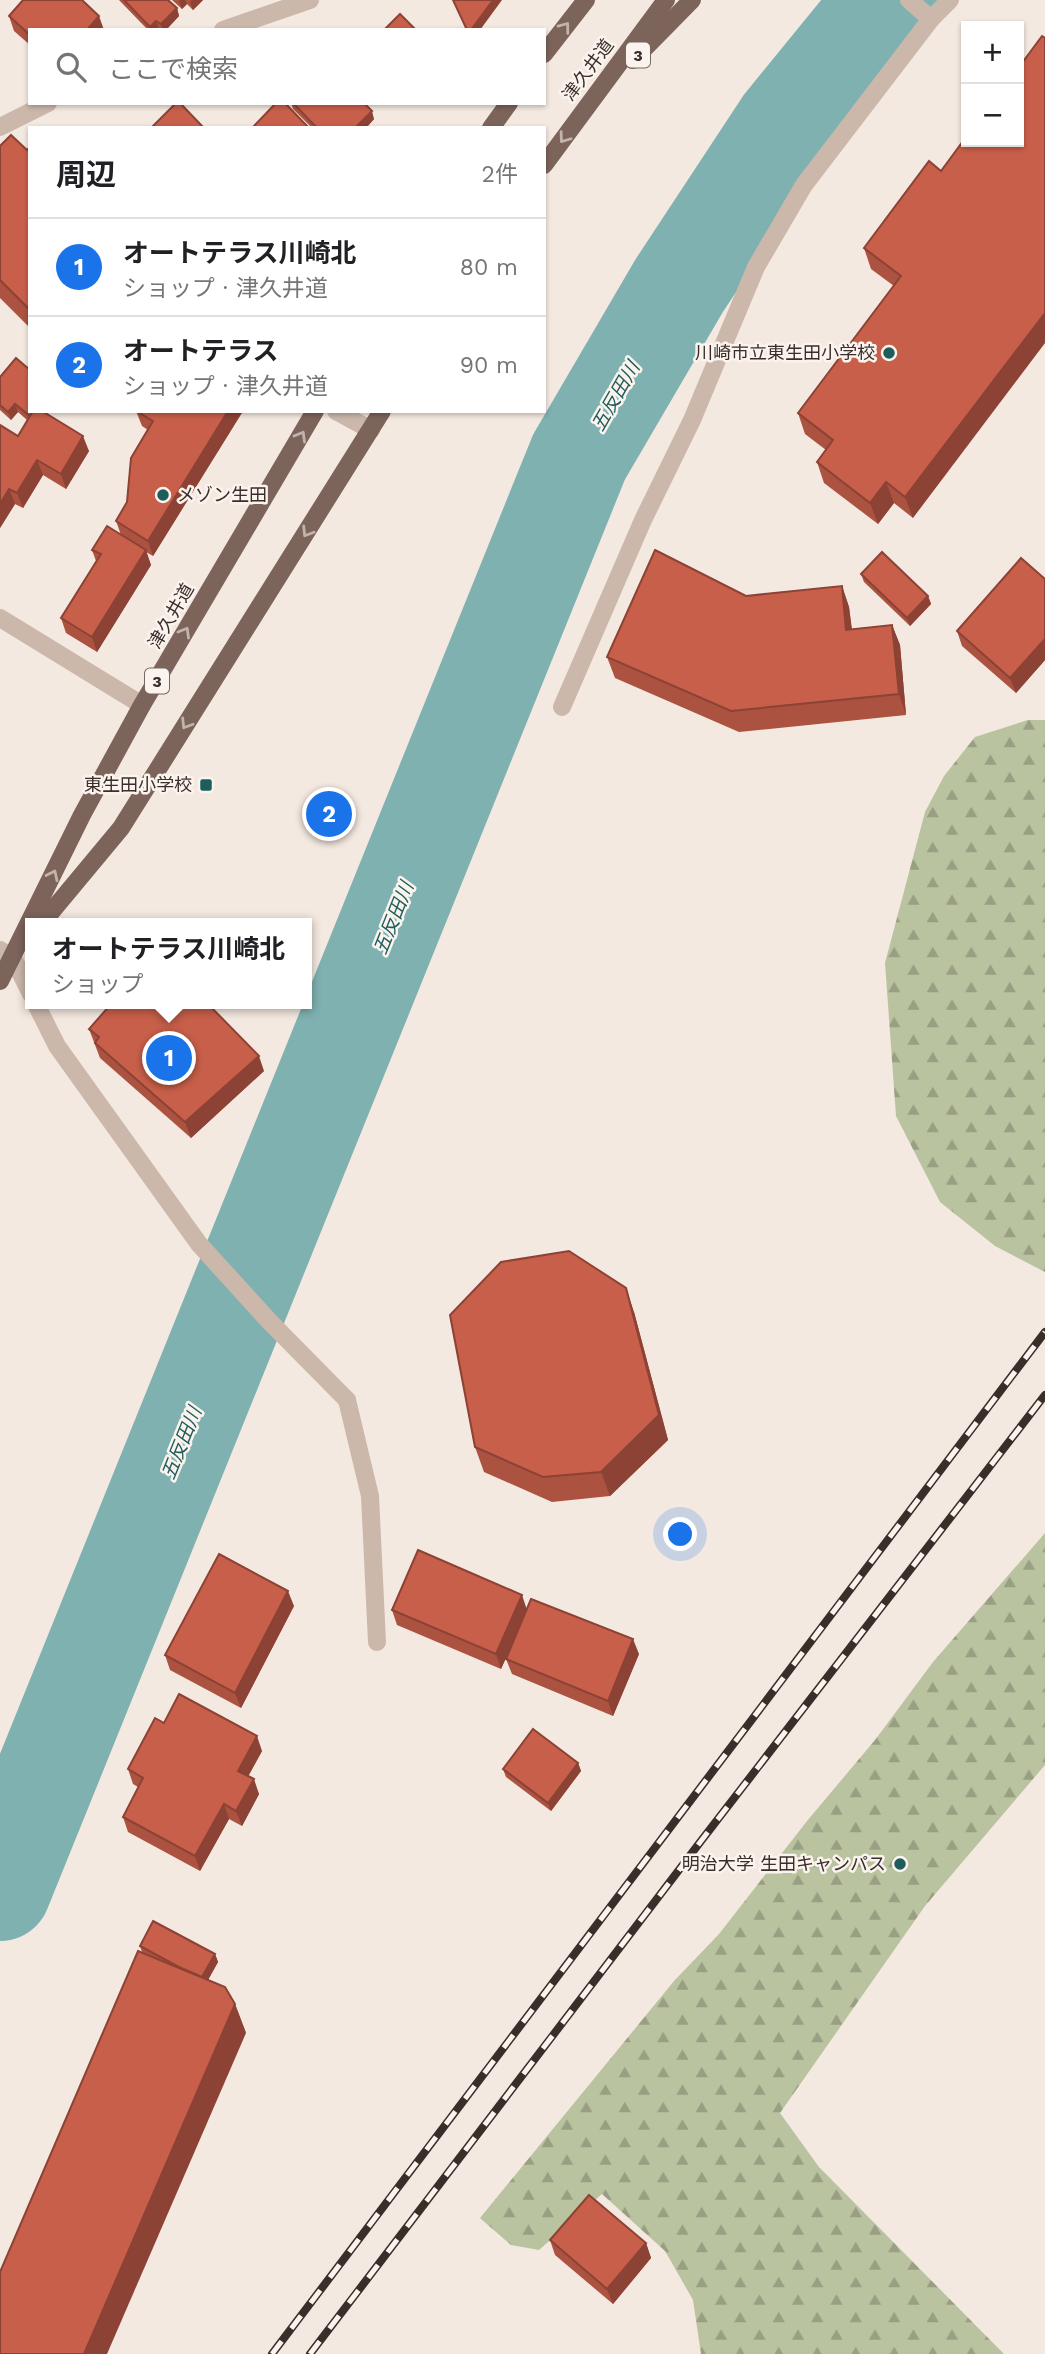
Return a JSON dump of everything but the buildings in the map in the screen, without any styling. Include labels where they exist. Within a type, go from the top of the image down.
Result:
[{"type":"main road","points":[[546,51],[586,0]]},
{"type":"main road","name":"津久井道","points":[[546,162],[666,0]]},
{"type":"main road","name":"3","points":[[584,111],[692,0]]},
{"type":"main road","points":[[492,126],[508,105]]},
{"type":"main road","name":"津久井道","points":[[26,918],[142,705],[314,413]]},
{"type":"main road","points":[[46,918],[121,828],[381,413]]},
{"type":"main road","name":"津久井道","points":[[0,981],[6,954],[25,919]]},
{"type":"main road","name":"津久井道","points":[[6,954],[25,941]]},
{"type":"street","points":[[229,28],[310,0]]},
{"type":"street","points":[[562,708],[643,520],[692,420],[756,267],[804,185],[931,19],[950,0]]},
{"type":"street","points":[[911,2],[931,19]]},
{"type":"street","points":[[0,127],[44,105]]},
{"type":"street","points":[[341,413],[371,430]]},
{"type":"street","points":[[0,618],[142,705]]},
{"type":"street","points":[[6,954],[25,984]]},
{"type":"street","points":[[38,1009],[57,1046],[199,1244],[269,1321],[347,1399],[370,1496],[377,1642]]},
{"type":"green space","points":[[1028,720],[1045,720],[1045,1272],[995,1246],[940,1202],[896,1116],[885,963],[925,812],[944,776],[975,737]]},
{"type":"green space","points":[[1045,1533],[1045,1765],[925,1906],[780,2113],[819,2167],[1004,2354],[701,2354],[693,2300],[665,2251],[602,2194],[539,2250],[511,2245],[480,2218],[674,1981],[719,1934],[807,1821],[875,1740],[933,1662]]},
{"type":"waterway","name":"五反田川","points":[[0,1890],[579,457],[679,286],[785,125],[887,0]]},
{"type":"railway","points":[[272,2354],[1045,1332]]},
{"type":"railway","points":[[310,2354],[1045,1395]]},
{"type":"place","name":"川崎市立東生田小学校","points":[[889,353]]},
{"type":"place","name":"メゾン生田","points":[[163,495]]},
{"type":"place","name":"東生田小学校","points":[[206,785]]},
{"type":"place","name":"オートテラス","points":[[329,814]]},
{"type":"place","name":"オートテラス川崎北","points":[[169,1058]]},
{"type":"place","name":"明治大学 生田キャンパス","points":[[900,1864]]}]
